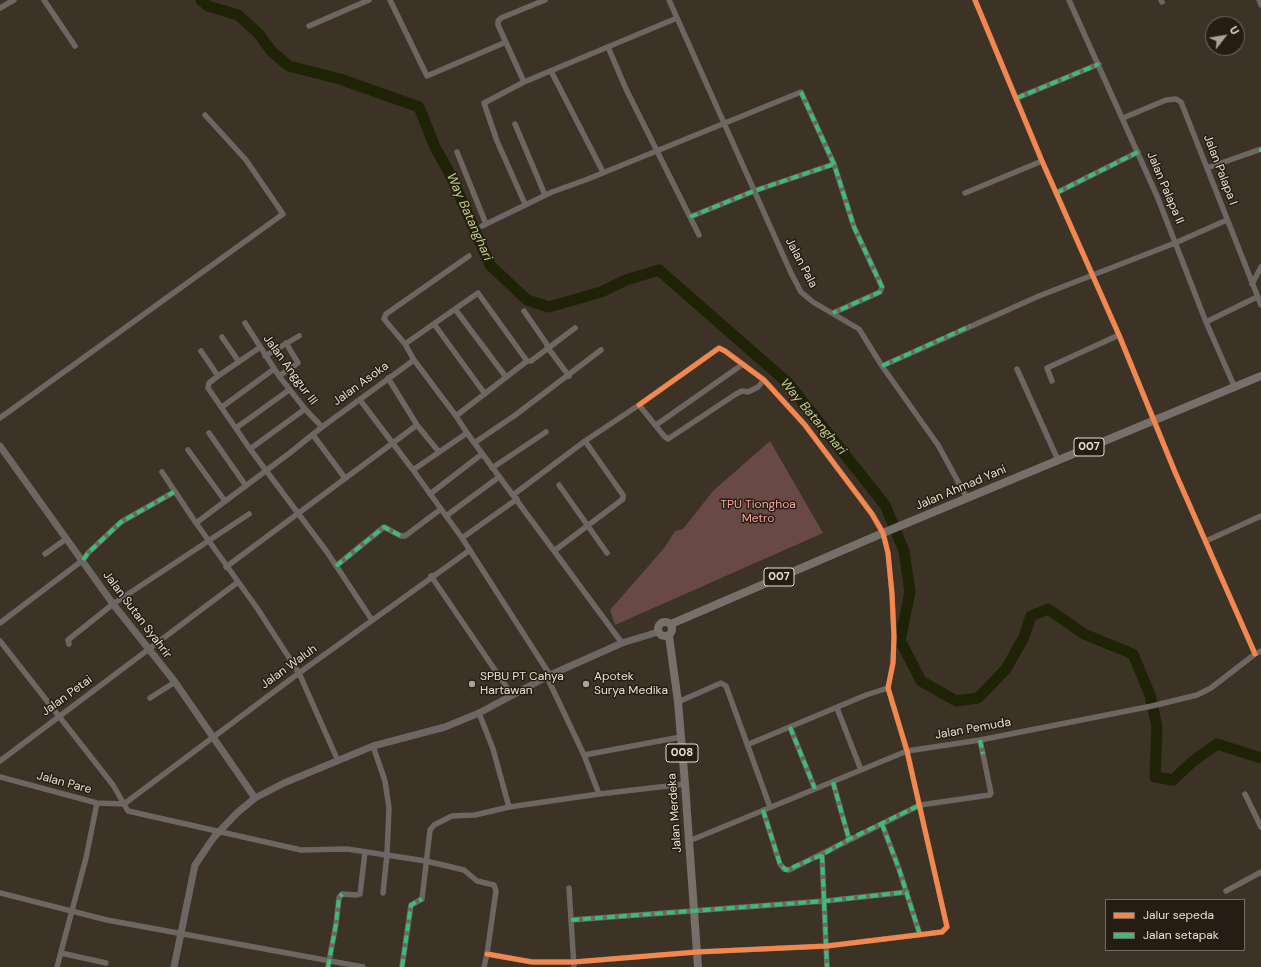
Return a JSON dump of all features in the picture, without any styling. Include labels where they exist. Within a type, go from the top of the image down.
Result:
[{"type":"main road","name":"Jalan Ahmad Yani","points":[[671,624],[885,532],[1261,376]]},
{"type":"main road","points":[[669,636],[661,636],[658,632],[660,624],[666,622],[671,624]]},
{"type":"main road","name":"008","points":[[669,636],[673,630],[671,624]]},
{"type":"main road","name":"Jalan Merdeka","points":[[669,636],[678,702],[694,912]]},
{"type":"main road","name":"008","points":[[694,912],[698,967]]},
{"type":"street","points":[[0,8],[14,0]]},
{"type":"street","points":[[44,0],[75,46]]},
{"type":"street","points":[[309,26],[369,0]]},
{"type":"street","points":[[390,0],[427,76],[506,42]]},
{"type":"street","points":[[524,82],[498,25],[498,21],[501,18],[545,0]]},
{"type":"street","name":"Jalan Pala","points":[[669,0],[754,191],[801,292],[813,302],[859,329],[882,366],[938,445],[967,498]]},
{"type":"street","points":[[975,0],[1042,161],[1119,336],[1153,420],[1255,654]]},
{"type":"street","name":"Jalan Palapa II","points":[[1069,0],[1138,152],[1206,322],[1235,388]]},
{"type":"street","points":[[1259,0],[1261,5]]},
{"type":"street","points":[[525,204],[497,141],[484,103],[524,82],[677,18]]},
{"type":"street","points":[[608,47],[626,89],[699,235]]},
{"type":"street","points":[[1017,98],[1099,64]]},
{"type":"street","points":[[552,71],[603,172]]},
{"type":"street","points":[[457,152],[484,225],[545,195],[801,92],[834,164],[854,227],[882,289],[880,292],[832,313]]},
{"type":"street","name":"Jalan Palapa I","points":[[1123,118],[1166,100],[1179,100],[1261,305]]},
{"type":"street","points":[[0,418],[282,214],[246,160],[205,115]]},
{"type":"street","points":[[515,124],[545,195]]},
{"type":"street","points":[[1207,168],[1260,150]]},
{"type":"street","points":[[1056,193],[1138,152]]},
{"type":"street","points":[[965,193],[1042,161]]},
{"type":"street","points":[[690,217],[754,191],[834,164]]},
{"type":"street","points":[[882,366],[1039,296],[1092,274],[1175,243],[1227,220]]},
{"type":"street","points":[[469,256],[384,316],[385,321],[405,344],[414,360],[456,416],[492,468],[622,643]]},
{"type":"street","points":[[1252,284],[1261,267]]},
{"type":"street","points":[[405,344],[456,309],[476,293],[479,294],[527,361]]},
{"type":"street","points":[[1206,322],[1257,297]]},
{"type":"street","points":[[456,309],[506,377]]},
{"type":"street","points":[[524,311],[548,348],[569,376]]},
{"type":"street","name":"Jalan Anggur III","points":[[245,323],[259,348],[289,390],[322,427]]},
{"type":"street","points":[[434,324],[485,394]]},
{"type":"street","points":[[456,416],[527,361],[575,328]]},
{"type":"street","points":[[265,356],[299,336]]},
{"type":"street","points":[[1052,382],[1047,368],[1119,336]]},
{"type":"street","points":[[222,337],[238,362]]},
{"type":"street","points":[[279,376],[298,363],[286,344]]},
{"type":"street","points":[[259,348],[209,383],[208,388],[250,449],[336,566],[372,620]]},
{"type":"street","points":[[462,538],[585,441],[639,405],[719,348],[726,350],[764,380],[805,425],[885,532],[894,629],[893,663],[888,688],[907,751],[948,927],[942,932],[827,946],[697,952],[574,964],[532,962],[487,954]]},
{"type":"street","points":[[474,443],[569,376],[601,350]]},
{"type":"street","points":[[201,351],[218,376]]},
{"type":"street","name":"Jalan Asoka","points":[[196,523],[313,436],[322,427],[414,360]]},
{"type":"street","points":[[656,425],[743,364]]},
{"type":"street","points":[[222,407],[274,369]]},
{"type":"street","points":[[1016,369],[1058,460]]},
{"type":"street","points":[[388,378],[417,425],[439,452]]},
{"type":"street","points":[[639,405],[668,439],[736,394],[742,391],[748,392],[758,387],[764,380]]},
{"type":"street","points":[[236,428],[289,390]]},
{"type":"street","points":[[360,400],[462,538],[549,676],[584,755],[599,794]]},
{"type":"street","points":[[250,449],[305,409]]},
{"type":"street","points":[[226,567],[392,442],[417,425]]},
{"type":"street","points":[[492,468],[546,432]]},
{"type":"street","points":[[209,433],[246,486]]},
{"type":"street","points":[[413,470],[467,433]]},
{"type":"street","points":[[313,436],[345,478]]},
{"type":"street","points":[[554,551],[622,500],[623,497],[585,441]]},
{"type":"street","name":"Jalan Sutan Syahrir","points":[[0,446],[113,604],[175,682],[255,798]]},
{"type":"street","points":[[188,450],[225,501]]},
{"type":"street","points":[[430,494],[482,454]]},
{"type":"street","points":[[162,472],[174,492],[238,582],[299,673],[338,761]]},
{"type":"street","points":[[446,516],[499,477]]},
{"type":"street","points":[[559,485],[607,553]]},
{"type":"street","points":[[0,623],[83,560],[88,552],[122,522],[174,492]]},
{"type":"street","points":[[336,566],[384,527],[401,536],[406,536],[441,509]]},
{"type":"street","points":[[69,644],[68,640],[113,604],[249,514]]},
{"type":"street","points":[[1206,541],[1261,516]]},
{"type":"street","points":[[45,554],[66,539]]},
{"type":"street","name":"Jalan Waluh","points":[[124,804],[431,576],[470,550]]},
{"type":"street","points":[[431,576],[512,695]]},
{"type":"street","name":"Jalan Petai","points":[[0,761],[59,715],[238,582]]},
{"type":"street","points":[[174,967],[195,865],[214,837],[238,812],[255,798],[284,783],[373,746],[424,734],[479,713],[549,676],[622,643],[658,632]]},
{"type":"street","points":[[0,641],[113,785],[128,811],[301,850],[347,850],[388,854],[426,861],[464,870],[477,881],[494,885],[496,891],[484,967]]},
{"type":"street","name":"Jalan Pemuda","points":[[689,841],[907,751],[980,740],[1152,706],[1197,695],[1211,688],[1261,651]]},
{"type":"street","points":[[150,698],[175,682]]},
{"type":"street","points":[[678,702],[721,683],[725,684],[749,744],[770,807]]},
{"type":"street","points":[[749,744],[866,695],[888,688]]},
{"type":"street","points":[[837,708],[861,770]]},
{"type":"street","points":[[479,713],[493,749],[509,807]]},
{"type":"street","points":[[790,727],[815,789]]},
{"type":"street","points":[[584,755],[681,737]]},
{"type":"street","points":[[763,810],[784,869],[789,870],[822,855],[849,839],[920,805],[991,795],[980,740]]},
{"type":"street","points":[[373,746],[385,781],[389,808],[388,854],[383,893]]},
{"type":"street","name":"Jalan Pare","points":[[0,777],[96,803],[124,804]]},
{"type":"street","points":[[833,782],[849,839]]},
{"type":"street","points":[[402,967],[411,905],[422,899],[430,830],[434,825],[452,816],[475,815],[509,807],[599,794],[685,784]]},
{"type":"street","points":[[1245,794],[1261,827]]},
{"type":"street","points":[[57,967],[86,858],[96,803]]},
{"type":"street","points":[[882,824],[920,935]]},
{"type":"street","points":[[329,964],[336,924],[338,898],[342,894],[360,894],[365,852]]},
{"type":"street","points":[[822,855],[828,967]]},
{"type":"street","points":[[1226,891],[1261,872]]},
{"type":"street","points":[[569,888],[574,964]]},
{"type":"street","points":[[571,920],[694,912],[824,901],[906,892]]},
{"type":"street","points":[[0,893],[71,912],[181,932],[329,964],[363,967]]},
{"type":"street","points":[[61,953],[106,963]]},
{"type":"green space","name":"TPU Tionghoa Metro","points":[[770,441],[823,533],[615,625],[610,610],[665,547],[675,531],[683,529],[713,491]]},
{"type":"waterway","name":"Way Batanghari","points":[[201,0],[208,6],[238,15],[258,33],[272,52],[289,66],[340,79],[419,107],[435,147],[451,176],[490,265],[527,300],[549,307],[601,292],[626,280],[659,270],[788,383],[885,505],[904,551],[910,592],[900,640],[921,681],[956,701],[978,698],[1006,669],[1024,637],[1031,616],[1048,609],[1084,634],[1133,654],[1150,695],[1157,727],[1155,777],[1173,780],[1192,762],[1217,744],[1261,758]]},
{"type":"marked path","points":[[1017,98],[1099,64]]},
{"type":"marked path","points":[[801,92],[834,164],[854,227],[882,287],[880,292],[833,313]]},
{"type":"marked path","points":[[1056,193],[1138,152]]},
{"type":"marked path","points":[[690,217],[754,191],[834,164]]},
{"type":"marked path","points":[[882,366],[970,326]]},
{"type":"marked path","points":[[83,560],[88,553],[121,522],[174,492]]},
{"type":"marked path","points":[[336,566],[384,527],[401,536]]},
{"type":"marked path","points":[[790,727],[815,789]]},
{"type":"marked path","points":[[980,740],[983,754]]},
{"type":"marked path","points":[[833,782],[849,839]]},
{"type":"marked path","points":[[763,810],[780,864],[786,870],[822,855],[849,839],[920,805],[921,808]]},
{"type":"marked path","points":[[882,824],[899,869],[920,935]]},
{"type":"marked path","points":[[822,855],[827,967]]},
{"type":"marked path","points":[[571,920],[825,901],[907,892]]},
{"type":"marked path","points":[[328,967],[339,898],[342,894]]},
{"type":"marked path","points":[[402,967],[411,905],[422,899]]},
{"type":"cycle path","points":[[975,0],[1042,161],[1119,335],[1175,472],[1255,654]]},
{"type":"cycle path","points":[[487,954],[532,962],[574,962],[697,952],[827,946],[942,932],[947,927],[907,751],[888,688],[893,663],[894,637],[892,594],[888,553],[883,533],[872,514],[805,425],[764,380],[719,348],[639,405]]},
{"type":"place","name":"SPBU PT Cahya Hartawan","points":[[472,684]]},
{"type":"place","name":"Apotek Surya Medika","points":[[586,684]]}]
